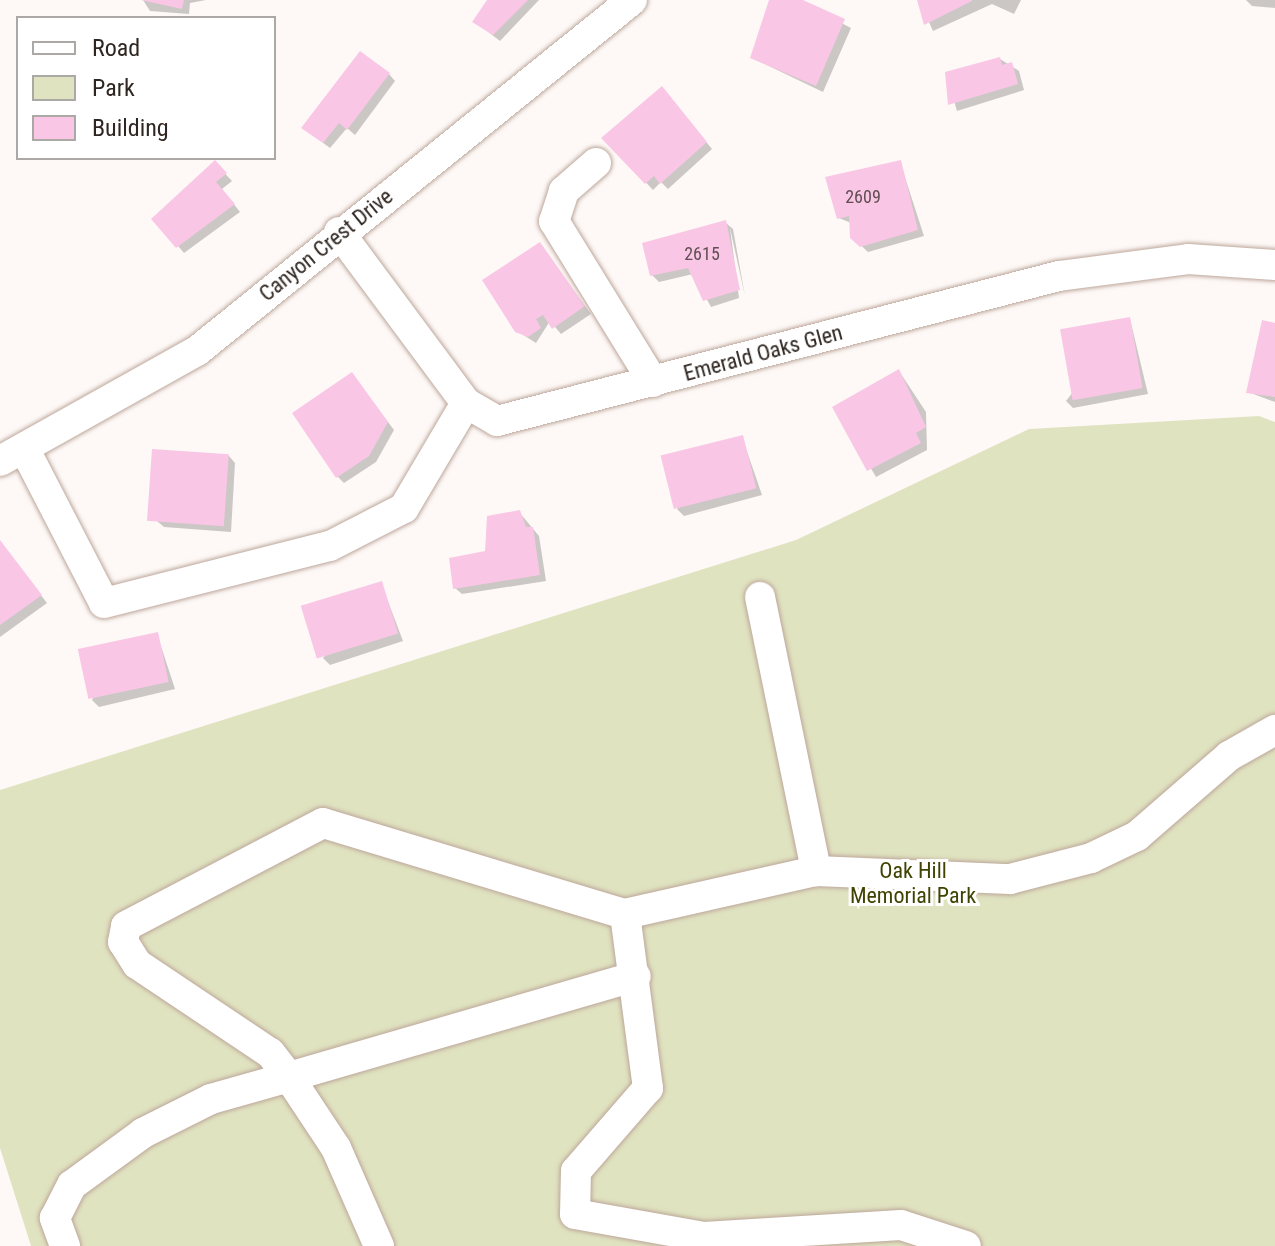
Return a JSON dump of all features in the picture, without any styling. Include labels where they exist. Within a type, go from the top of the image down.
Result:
[{"type":"street","name":"Canyon Crest Drive","points":[[12,454],[197,351],[339,232],[632,0]]},
{"type":"street","points":[[596,163],[564,191],[554,221],[653,382]]},
{"type":"street","name":"Emerald Oaks Glen","points":[[339,232],[466,403],[497,421],[1059,276],[1188,259],[1275,265]]},
{"type":"street","points":[[12,454],[104,603],[330,546],[404,508],[466,403]]},
{"type":"street","points":[[760,597],[816,871]]},
{"type":"street","points":[[379,1246],[336,1148],[289,1077],[270,1053],[137,964],[123,942],[126,926],[323,823],[625,914],[816,871],[1010,879],[1091,858],[1137,836],[1229,756],[1275,730]]},
{"type":"street","points":[[625,914],[636,976],[648,1088],[576,1171],[575,1214],[704,1237],[901,1225],[966,1246]]},
{"type":"street","points":[[65,1246],[55,1218],[72,1185],[143,1133],[211,1099],[636,976]]},
{"type":"green space","name":"Oak Hill Memorial Park","points":[[1259,416],[1275,422],[1275,1246],[31,1246],[0,1148],[0,790],[796,540],[1029,429]]},
{"type":"building","points":[[141,0],[184,0],[182,9]]},
{"type":"building","points":[[487,0],[528,0],[493,35],[472,22]]},
{"type":"building","points":[[769,0],[803,0],[845,19],[816,86],[750,58]]},
{"type":"building","points":[[917,0],[972,0],[972,1],[924,25]]},
{"type":"building","points":[[360,51],[390,73],[347,130],[339,123],[323,143],[301,128]]},
{"type":"building","points":[[1000,57],[1002,65],[1012,62],[1018,84],[948,105],[945,72]]},
{"type":"building","points":[[662,86],[707,142],[660,184],[654,176],[645,184],[601,138]]},
{"type":"building","points":[[215,160],[227,173],[216,182],[235,204],[176,248],[151,219]]},
{"type":"building","points":[[901,160],[918,230],[860,247],[850,238],[849,216],[837,219],[825,177]]},
{"type":"building","points":[[726,220],[740,290],[703,301],[688,268],[650,276],[642,243]]},
{"type":"building","points":[[540,242],[585,306],[552,329],[543,315],[536,319],[541,328],[528,337],[515,332],[482,280]]},
{"type":"building","points":[[1130,317],[1143,388],[1073,400],[1060,329]]},
{"type":"building","points":[[1262,320],[1275,323],[1275,397],[1246,393]]},
{"type":"building","points":[[899,369],[926,427],[916,433],[921,443],[867,471],[832,407]]},
{"type":"building","points":[[352,372],[388,422],[369,456],[336,478],[292,413]]},
{"type":"building","points":[[743,435],[756,488],[674,509],[661,456]]},
{"type":"building","points":[[152,449],[229,454],[224,526],[147,521]]},
{"type":"building","points":[[520,510],[526,527],[533,527],[540,575],[453,589],[449,558],[485,551],[487,516]]},
{"type":"building","points":[[0,540],[42,595],[0,625]]},
{"type":"building","points":[[382,581],[398,634],[317,658],[301,606]]},
{"type":"building","points":[[158,632],[169,682],[88,699],[78,649]]}]
